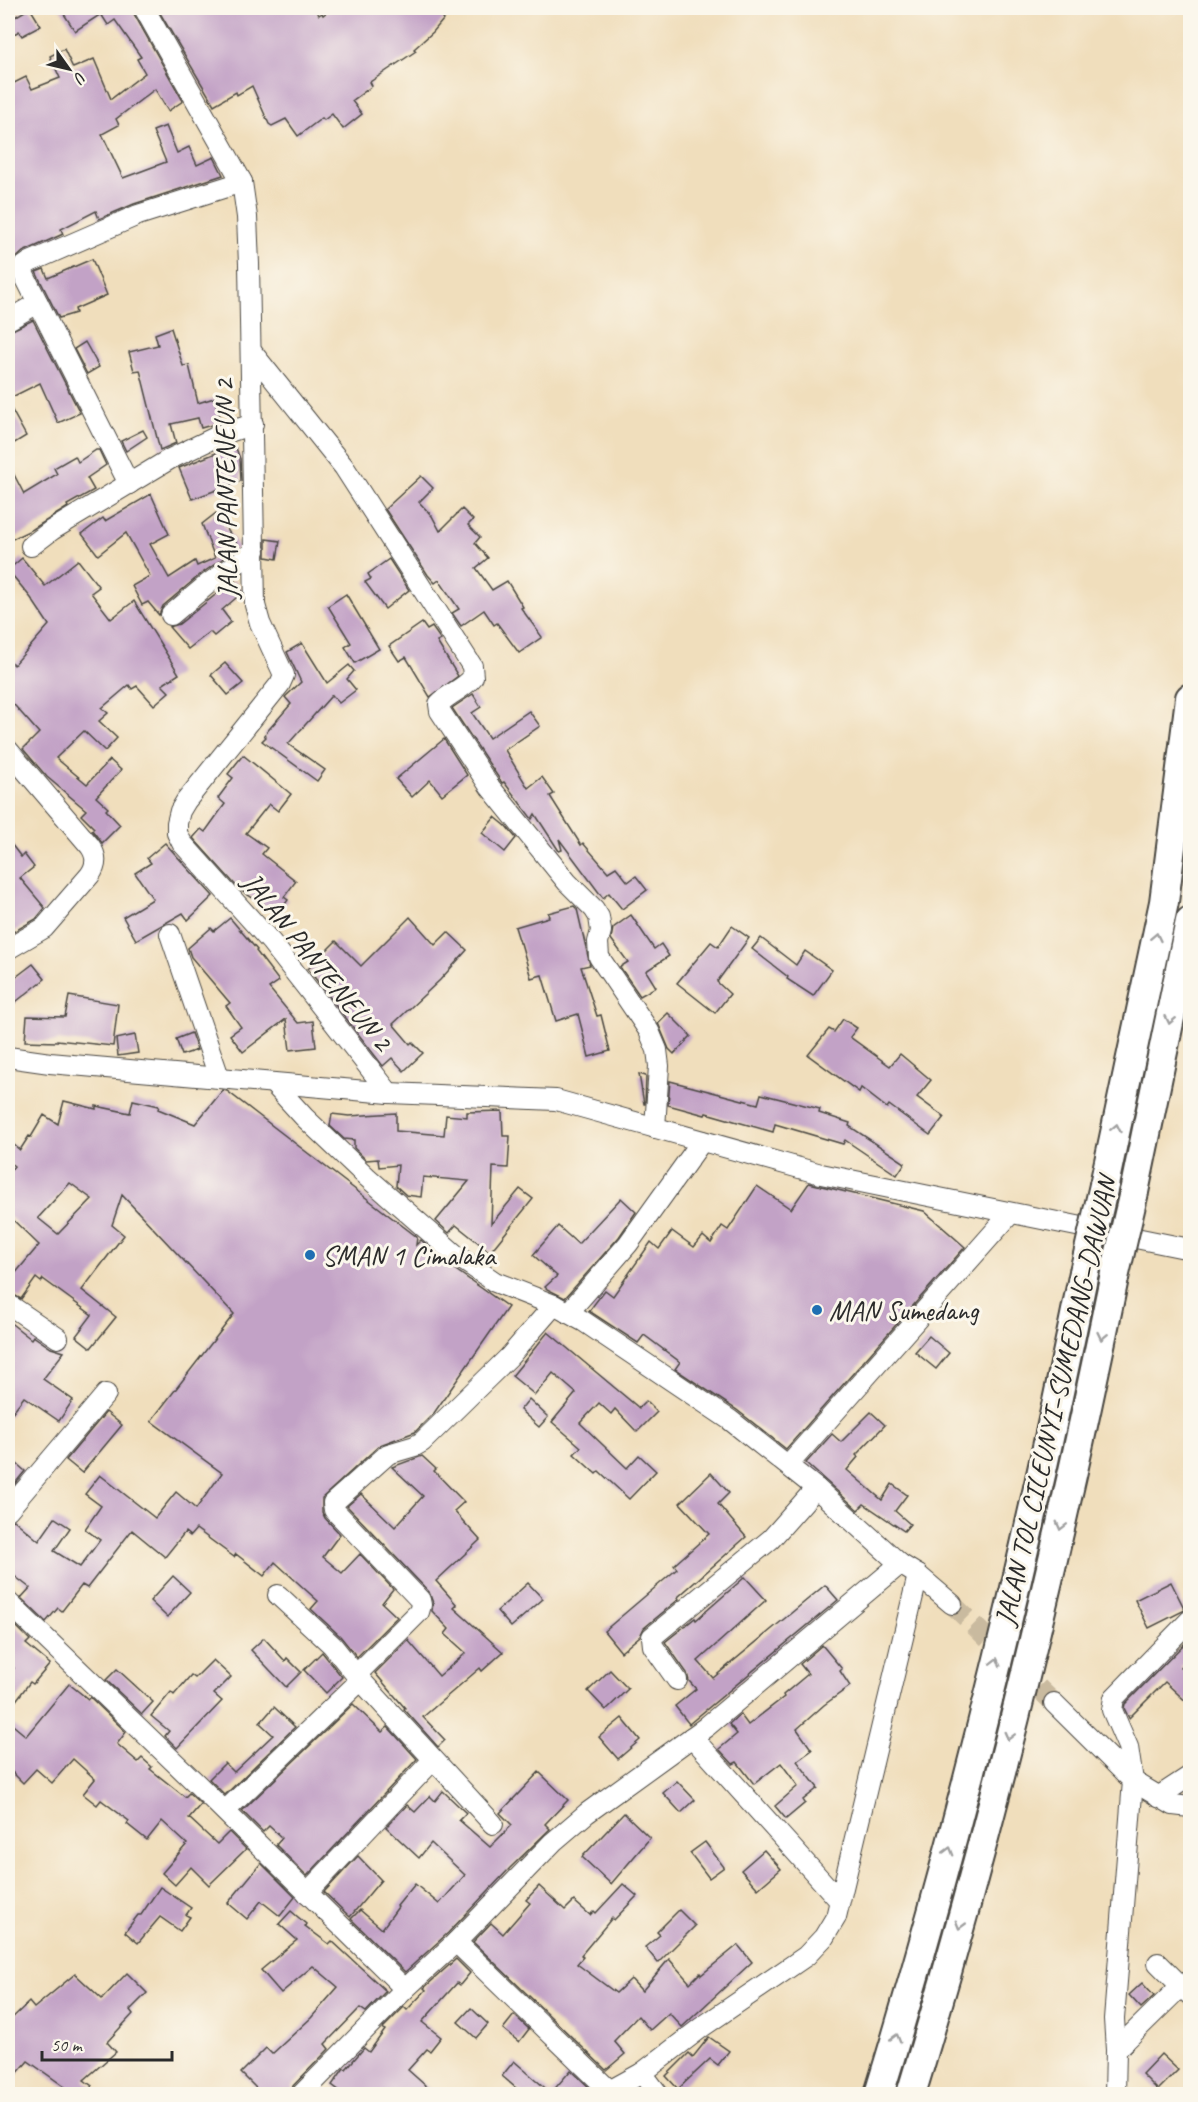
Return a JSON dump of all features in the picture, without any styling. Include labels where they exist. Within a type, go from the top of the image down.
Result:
[{"type":"highway","name":"JALAN TOL CILEUNYI–SUMEDANG–DAWUAN","points":[[879,2094],[956,1826],[1047,1456],[1084,1272],[1164,902],[1191,698]]},
{"type":"highway","name":"JALAN TOL CILEUNYI–SUMEDANG–DAWUAN","points":[[910,2094],[986,1834],[1076,1462],[1191,921]]},
{"type":"street","name":"JALAN PANTENEUN 2","points":[[144,8],[242,182],[247,217],[256,612],[283,671],[283,679],[186,801],[180,811],[177,833],[194,858],[271,942],[389,1093]]},
{"type":"street","points":[[129,484],[22,271],[26,264],[138,214],[242,182]]},
{"type":"street","points":[[8,320],[38,303]]},
{"type":"street","points":[[251,351],[344,467],[472,666],[473,677],[439,704],[440,711],[490,787],[567,882],[599,917],[601,931],[598,942],[599,957],[649,1031],[657,1050],[659,1066],[655,1128]]},
{"type":"street","points":[[31,546],[52,530],[170,459],[220,435],[253,424]]},
{"type":"street","points":[[171,615],[208,583],[255,551]]},
{"type":"street","points":[[8,750],[90,846],[95,857],[94,869],[90,875],[44,928],[8,950]]},
{"type":"street","points":[[170,934],[219,1077]]},
{"type":"street","points":[[8,1056],[50,1064],[389,1093],[556,1100],[821,1174],[1191,1249]]},
{"type":"street","points":[[273,1083],[304,1117],[457,1256],[495,1282],[561,1309],[721,1414],[816,1488],[900,1564],[918,1575],[952,1604]]},
{"type":"street","points":[[225,1811],[419,1612],[420,1600],[334,1510],[333,1503],[388,1454],[422,1442],[628,1244],[702,1141]]},
{"type":"street","points":[[788,1465],[1011,1213]]},
{"type":"street","points":[[8,1304],[58,1338]]},
{"type":"street","points":[[8,1510],[106,1394]]},
{"type":"street","points":[[676,1680],[653,1646],[652,1637],[771,1539],[816,1488]]},
{"type":"street","points":[[302,2094],[405,1989],[456,1942],[553,1842],[587,1813],[692,1737],[900,1564]]},
{"type":"street","points":[[456,1942],[607,2093],[642,2073],[702,2027],[806,1956],[824,1937],[836,1917],[918,1575]]},
{"type":"street","points":[[278,1595],[332,1645],[358,1677],[493,1824]]},
{"type":"street","points":[[8,1602],[225,1811],[405,1989]]},
{"type":"street","points":[[1115,2094],[1114,2019],[1133,1781],[1128,1748],[1112,1710],[1114,1698],[1191,1620]]},
{"type":"street","points":[[1054,1703],[1133,1781],[1173,1805],[1191,1808]]},
{"type":"street","points":[[692,1737],[839,1900]]},
{"type":"street","points":[[307,1893],[433,1760]]},
{"type":"street","points":[[1158,1797],[1191,1776]]},
{"type":"street","points":[[1116,2050],[1186,1991],[1158,1963]]},
{"type":"street","points":[[642,2073],[658,2094]]},
{"type":"building","points":[[30,8],[41,26],[22,36],[19,31],[8,38],[8,21]]},
{"type":"building","points":[[60,8],[132,8],[183,101],[168,111],[155,89],[116,119],[119,125],[102,134],[123,178],[166,162],[153,131],[166,126],[177,153],[189,147],[197,165],[214,157],[223,175],[134,204],[99,219],[96,211],[61,229],[63,234],[23,252],[12,262],[11,271],[8,273],[8,86],[26,77],[32,89],[60,78],[50,56],[64,49],[73,68],[94,59],[111,99],[145,73],[137,59],[141,57],[115,20],[108,25],[101,14],[75,31]]},
{"type":"building","points":[[157,8],[175,8],[178,13],[188,8],[315,8],[319,15],[322,13],[323,15],[332,8],[453,8],[433,32],[414,49],[416,51],[370,82],[372,86],[352,101],[362,114],[343,129],[332,114],[324,120],[322,118],[298,136],[286,119],[272,126],[269,124],[252,86],[214,105]]},
{"type":"building","points":[[92,259],[107,295],[75,309],[76,313],[59,318],[36,272],[44,269],[48,278]]},
{"type":"building","points":[[33,320],[80,413],[58,423],[40,383],[8,399],[8,332]]},
{"type":"building","points":[[171,328],[183,366],[189,365],[198,403],[214,398],[222,422],[201,428],[198,418],[171,424],[176,443],[160,450],[140,370],[134,371],[129,352],[158,345],[155,334]]},
{"type":"building","points":[[85,342],[99,367],[87,374],[74,349]]},
{"type":"building","points":[[8,403],[26,436],[8,447]]},
{"type":"building","points":[[143,430],[147,437],[126,451],[121,441]]},
{"type":"building","points":[[236,448],[240,459],[241,481],[192,499],[179,468],[221,451],[222,454]]},
{"type":"building","points":[[99,450],[106,465],[87,478],[94,490],[67,505],[68,507],[33,529],[8,541],[8,463],[24,494],[57,474],[54,468],[75,456],[78,462]]},
{"type":"building","points":[[421,476],[433,488],[419,502],[432,516],[440,531],[462,509],[473,520],[468,525],[480,537],[475,543],[488,558],[476,568],[492,590],[507,581],[523,607],[521,608],[542,637],[519,653],[497,623],[494,625],[484,610],[461,626],[452,613],[459,609],[439,580],[435,583],[428,575],[385,509]]},
{"type":"building","points":[[151,494],[169,534],[150,544],[169,578],[195,561],[197,566],[215,558],[202,524],[216,513],[239,547],[201,574],[163,606],[159,615],[148,602],[142,605],[132,586],[150,576],[126,533],[98,555],[82,534],[103,518],[105,521]]},
{"type":"building","points":[[266,539],[280,541],[277,559],[266,557]]},
{"type":"building","points":[[22,558],[45,586],[78,560],[99,587],[91,593],[111,619],[134,601],[179,674],[162,685],[169,692],[154,705],[137,686],[132,689],[129,685],[102,708],[108,713],[99,721],[117,738],[105,751],[84,731],[56,758],[87,784],[110,760],[121,770],[96,797],[108,808],[106,810],[120,825],[102,843],[92,830],[94,828],[81,815],[86,810],[47,777],[23,749],[39,733],[8,698],[8,659],[14,665],[49,625],[8,570]]},
{"type":"building","points":[[389,559],[409,590],[385,609],[365,582],[371,579],[368,574]]},
{"type":"building","points":[[234,580],[243,592],[222,610],[231,622],[214,636],[210,632],[188,649],[169,627],[179,624]]},
{"type":"building","points":[[346,594],[379,649],[355,663],[345,647],[351,643],[328,606]]},
{"type":"building","points":[[422,623],[427,630],[432,627],[441,640],[437,642],[458,676],[430,697],[406,657],[399,661],[389,646]]},
{"type":"building","points":[[302,643],[327,683],[349,665],[354,671],[347,679],[356,690],[339,703],[332,695],[288,744],[325,770],[317,781],[262,741],[266,737],[264,735],[291,704],[285,697],[301,682],[287,652]]},
{"type":"building","points":[[225,663],[243,683],[228,695],[211,675]]},
{"type":"building","points":[[473,694],[481,707],[472,713],[489,738],[529,711],[540,726],[505,750],[528,788],[542,777],[554,794],[550,796],[581,845],[583,843],[608,872],[616,867],[628,882],[636,876],[647,890],[622,909],[609,893],[603,898],[559,839],[562,850],[559,851],[535,814],[532,819],[504,782],[502,783],[452,708]]},
{"type":"building","points":[[444,739],[467,775],[442,795],[430,780],[412,797],[396,779]]},
{"type":"building","points":[[243,755],[291,794],[278,811],[269,804],[246,833],[267,848],[262,854],[296,881],[284,897],[288,900],[278,914],[240,890],[193,838],[201,829],[205,832],[225,804],[218,798],[233,778],[228,774]]},
{"type":"building","points":[[495,817],[516,838],[505,852],[482,833]]},
{"type":"building","points":[[8,840],[21,857],[24,854],[34,867],[20,878],[45,908],[36,919],[8,935]]},
{"type":"building","points":[[165,843],[213,896],[188,920],[183,913],[136,940],[123,917],[153,899],[135,873],[151,863],[147,858]]},
{"type":"building","points":[[574,906],[577,909],[590,965],[581,967],[597,1016],[601,1015],[610,1051],[589,1057],[578,1014],[556,1021],[542,975],[531,978],[515,927],[549,917],[548,913]]},
{"type":"building","points":[[631,915],[654,949],[661,944],[669,956],[646,971],[656,987],[640,996],[620,967],[628,962],[611,939],[613,928]]},
{"type":"building","points":[[410,917],[435,945],[448,932],[467,950],[440,980],[393,1024],[410,1044],[412,1042],[423,1053],[404,1071],[392,1058],[383,1066],[308,969],[336,941],[361,966]]},
{"type":"building","points":[[230,918],[279,981],[269,988],[298,1023],[313,1021],[316,1047],[290,1050],[286,1019],[243,1052],[230,1035],[241,1027],[226,1006],[230,1003],[191,957],[188,948],[211,928],[214,931]]},
{"type":"building","points":[[732,926],[749,938],[717,982],[730,994],[715,1013],[677,983],[711,942],[718,947]]},
{"type":"building","points":[[761,938],[796,965],[805,951],[832,970],[813,996],[787,979],[788,977],[752,949]]},
{"type":"building","points":[[33,964],[45,979],[8,1008],[8,983]]},
{"type":"building","points":[[69,996],[118,1004],[113,1046],[57,1040],[57,1042],[25,1041],[27,1016],[65,1017]]},
{"type":"building","points":[[668,1013],[691,1036],[674,1054],[669,1049],[658,1023]]},
{"type":"building","points":[[843,1019],[857,1028],[850,1037],[890,1066],[900,1054],[931,1080],[917,1097],[944,1117],[930,1135],[889,1105],[887,1108],[861,1088],[859,1092],[808,1055],[829,1029],[834,1032]]},
{"type":"building","points":[[191,1033],[197,1050],[182,1055],[176,1039]]},
{"type":"building","points":[[135,1035],[138,1053],[118,1056],[116,1039]]},
{"type":"building","points":[[639,1074],[646,1076],[645,1104],[644,1104]]},
{"type":"building","points":[[670,1081],[758,1104],[761,1094],[820,1109],[819,1113],[850,1123],[849,1126],[905,1163],[897,1175],[845,1140],[843,1144],[775,1124],[773,1132],[668,1105]]},
{"type":"building","name":"SMAN 1 Cimalaka","points":[[223,1090],[227,1091],[417,1237],[416,1245],[421,1240],[450,1266],[508,1307],[434,1413],[415,1432],[380,1445],[322,1498],[322,1512],[325,1518],[340,1534],[323,1557],[342,1573],[360,1554],[393,1589],[382,1603],[397,1617],[357,1657],[340,1636],[311,1609],[318,1601],[275,1562],[264,1576],[236,1554],[234,1557],[196,1529],[190,1536],[185,1532],[165,1557],[132,1530],[87,1588],[82,1585],[62,1611],[58,1608],[46,1622],[21,1598],[30,1588],[8,1571],[8,1522],[14,1520],[39,1541],[55,1518],[70,1528],[54,1551],[80,1567],[100,1540],[85,1529],[101,1506],[85,1494],[100,1475],[155,1518],[176,1492],[196,1509],[222,1473],[151,1421],[234,1314],[122,1195],[112,1225],[124,1235],[82,1290],[116,1317],[91,1348],[76,1336],[92,1315],[43,1279],[41,1282],[36,1278],[21,1299],[8,1292],[8,1270],[14,1275],[39,1245],[8,1215],[8,1174],[14,1166],[8,1161],[8,1151],[13,1144],[20,1150],[44,1115],[58,1124],[64,1101],[96,1109],[96,1106],[130,1113],[133,1100],[159,1106],[158,1109],[195,1124]],"holes":[[[70,1183],[92,1199],[58,1234],[38,1218]]]},
{"type":"building","points":[[502,1111],[503,1136],[510,1136],[508,1168],[493,1167],[491,1224],[520,1189],[533,1199],[490,1252],[456,1225],[449,1233],[436,1221],[469,1181],[423,1177],[421,1197],[406,1195],[396,1186],[398,1165],[379,1167],[378,1159],[366,1160],[354,1148],[354,1140],[344,1139],[330,1126],[332,1114],[349,1116],[396,1113],[396,1131],[444,1135],[446,1115],[467,1117],[467,1112]]},
{"type":"building","name":"MAN Sumedang","points":[[809,1183],[924,1211],[965,1247],[786,1449],[737,1410],[675,1369],[680,1362],[644,1335],[638,1343],[589,1311],[605,1290],[613,1296],[651,1242],[659,1249],[672,1231],[694,1247],[703,1236],[711,1243],[722,1226],[728,1230],[757,1186],[791,1209]]},
{"type":"building","points":[[621,1198],[636,1212],[619,1237],[565,1298],[547,1289],[545,1287],[557,1276],[533,1255],[558,1226],[578,1244]]},
{"type":"building","points":[[8,1321],[31,1339],[33,1336],[51,1348],[64,1352],[43,1379],[73,1400],[59,1421],[24,1397],[8,1418]]},
{"type":"building","points":[[548,1332],[639,1408],[646,1401],[657,1412],[637,1432],[615,1409],[611,1414],[599,1403],[580,1423],[627,1468],[639,1455],[656,1471],[629,1499],[599,1471],[596,1474],[574,1454],[581,1447],[552,1422],[576,1393],[553,1373],[535,1395],[512,1376]]},
{"type":"building","points":[[929,1336],[949,1353],[936,1369],[915,1352]]},
{"type":"building","points":[[529,1399],[548,1417],[539,1427],[520,1410]]},
{"type":"building","points":[[106,1412],[122,1425],[82,1473],[66,1460]]},
{"type":"building","points":[[871,1412],[885,1425],[856,1455],[858,1457],[847,1470],[882,1500],[892,1484],[907,1495],[895,1511],[910,1524],[904,1531],[864,1504],[858,1510],[806,1463],[832,1434],[841,1442]]},
{"type":"building","points":[[8,1456],[25,1471],[8,1492]]},
{"type":"building","points":[[422,1456],[464,1502],[454,1511],[480,1540],[436,1581],[457,1605],[454,1608],[503,1652],[482,1671],[480,1668],[423,1717],[445,1740],[438,1747],[375,1673],[408,1640],[439,1676],[466,1653],[445,1634],[449,1629],[432,1611],[433,1603],[429,1592],[347,1506],[361,1494],[395,1527],[423,1496],[392,1467]]},
{"type":"building","points":[[711,1473],[729,1493],[718,1504],[746,1537],[644,1628],[640,1636],[621,1652],[604,1631],[677,1569],[674,1565],[709,1534],[680,1503]]},
{"type":"building","points":[[173,1576],[190,1592],[167,1617],[150,1601]]},
{"type":"building","points":[[745,1577],[766,1600],[698,1661],[713,1678],[825,1585],[838,1600],[689,1724],[675,1706],[696,1689],[665,1642],[695,1618],[696,1620]]},
{"type":"building","points":[[1171,1582],[1185,1610],[1149,1628],[1135,1600]]},
{"type":"building","points":[[528,1583],[543,1599],[511,1627],[497,1611]]},
{"type":"building","points":[[8,1618],[30,1640],[26,1644],[50,1664],[33,1684],[30,1682],[8,1711],[8,1676],[14,1668],[8,1663]]},
{"type":"building","points":[[1191,1637],[1191,1655],[1180,1667],[1191,1676],[1191,1706],[1165,1682],[1129,1718],[1124,1708],[1125,1704]]},
{"type":"building","points":[[264,1638],[285,1661],[287,1658],[301,1672],[286,1687],[251,1650]]},
{"type":"building","points":[[822,1645],[842,1669],[840,1671],[850,1686],[797,1729],[812,1750],[797,1761],[818,1788],[803,1800],[805,1803],[786,1819],[775,1806],[798,1786],[781,1763],[754,1784],[737,1762],[733,1764],[719,1749],[737,1734],[729,1724],[740,1714],[748,1725],[784,1697],[783,1695],[808,1674],[800,1664]]},
{"type":"building","points":[[322,1652],[342,1677],[326,1693],[304,1670]]},
{"type":"building","points":[[213,1660],[231,1677],[214,1694],[222,1701],[177,1748],[165,1736],[169,1731],[151,1716],[171,1692],[174,1695],[191,1675],[195,1678]]},
{"type":"building","points":[[117,1669],[153,1702],[142,1714],[106,1680]]},
{"type":"building","points":[[610,1670],[628,1689],[606,1710],[588,1691]]},
{"type":"building","points":[[69,1684],[88,1699],[90,1697],[126,1732],[117,1744],[138,1762],[142,1758],[152,1767],[150,1769],[185,1797],[189,1793],[201,1804],[189,1818],[217,1844],[229,1832],[246,1849],[209,1885],[191,1867],[175,1885],[162,1873],[187,1844],[162,1821],[147,1840],[127,1824],[129,1821],[101,1800],[97,1805],[83,1794],[95,1779],[73,1759],[52,1783],[36,1769],[23,1783],[8,1768],[8,1721],[26,1736]]},
{"type":"building","points":[[353,1704],[382,1732],[388,1727],[417,1759],[307,1876],[276,1845],[282,1838],[269,1826],[263,1832],[242,1811]]},
{"type":"building","points":[[274,1707],[295,1727],[225,1795],[209,1779],[225,1763],[234,1772],[273,1735],[260,1723]]},
{"type":"building","points":[[622,1718],[640,1740],[618,1759],[599,1737]]},
{"type":"building","points":[[539,1772],[568,1800],[545,1824],[550,1829],[448,1933],[405,1972],[351,1919],[360,1910],[382,1929],[415,1884],[439,1904],[465,1875],[431,1843],[419,1858],[386,1827],[407,1805],[415,1812],[430,1796],[435,1801],[443,1791],[466,1813],[459,1820],[490,1847],[512,1825],[500,1813]]},
{"type":"building","points":[[677,1781],[695,1800],[681,1813],[663,1793]]},
{"type":"building","points":[[624,1813],[650,1838],[611,1884],[582,1857]]},
{"type":"building","points":[[705,1842],[724,1867],[709,1878],[690,1853]]},
{"type":"building","points":[[764,1850],[781,1869],[758,1889],[741,1870]]},
{"type":"building","points":[[358,1856],[381,1880],[350,1917],[324,1892]]},
{"type":"building","points":[[261,1863],[295,1897],[280,1916],[261,1901],[247,1919],[228,1903]]},
{"type":"building","points":[[623,1884],[637,1896],[614,1920],[612,1918],[581,1955],[583,1957],[577,1964],[616,1993],[631,1979],[642,1991],[669,1959],[690,1983],[738,1945],[752,1962],[682,2027],[669,2013],[650,2030],[638,2016],[614,2041],[625,2054],[606,2070],[473,1942],[491,1923],[503,1934],[530,1903],[526,1900],[539,1886],[565,1910],[574,1901],[590,1915],[594,1911],[596,1913]]},
{"type":"building","points":[[160,1887],[191,1908],[186,1915],[190,1917],[180,1931],[160,1917],[138,1943],[125,1932],[138,1915],[141,1915]]},
{"type":"building","points":[[679,1910],[695,1926],[658,1963],[645,1947],[660,1935],[657,1932]]},
{"type":"building","points":[[291,1911],[306,1924],[305,1926],[329,1944],[332,1941],[386,1991],[366,2012],[360,2008],[325,2044],[329,2049],[293,2086],[290,2094],[262,2094],[241,2073],[266,2048],[272,2054],[311,2018],[338,1987],[313,1966],[281,1993],[261,1970],[297,1940],[279,1924]]},
{"type":"building","points":[[456,1959],[470,1973],[460,1985],[457,1983],[422,2022],[441,2037],[430,2051],[427,2049],[408,2070],[435,2094],[344,2094],[332,2085],[344,2068],[346,2069],[364,2048],[369,2052],[385,2030],[383,2028],[404,2007],[407,2010],[426,1990],[424,1988]]},
{"type":"building","points":[[127,1973],[147,1993],[130,2010],[133,2014],[107,2042],[116,2052],[84,2080],[92,2086],[86,2094],[75,2094],[28,2061],[8,2084],[8,2022],[29,2002],[34,2008],[75,1974],[102,1999]]},
{"type":"building","points":[[1142,1983],[1154,1996],[1141,2008],[1129,1995]]},
{"type":"building","points":[[471,2008],[488,2024],[476,2038],[458,2022]]},
{"type":"building","points":[[514,2015],[529,2029],[519,2042],[503,2029]]},
{"type":"building","points":[[709,2037],[729,2051],[718,2065],[710,2059],[678,2089],[666,2076],[689,2053],[693,2057]]},
{"type":"building","points":[[1161,2054],[1178,2070],[1158,2090],[1142,2074]]},
{"type":"building","points":[[514,2061],[551,2093],[571,2070],[593,2091],[592,2094],[523,2094],[502,2076]]},
{"type":"tunnel","points":[[952,1604],[1054,1703]]},
{"type":"place","name":"SMAN 1 Cimalaka","points":[[310,1255]]},
{"type":"place","name":"MAN Sumedang","points":[[817,1310]]}]
